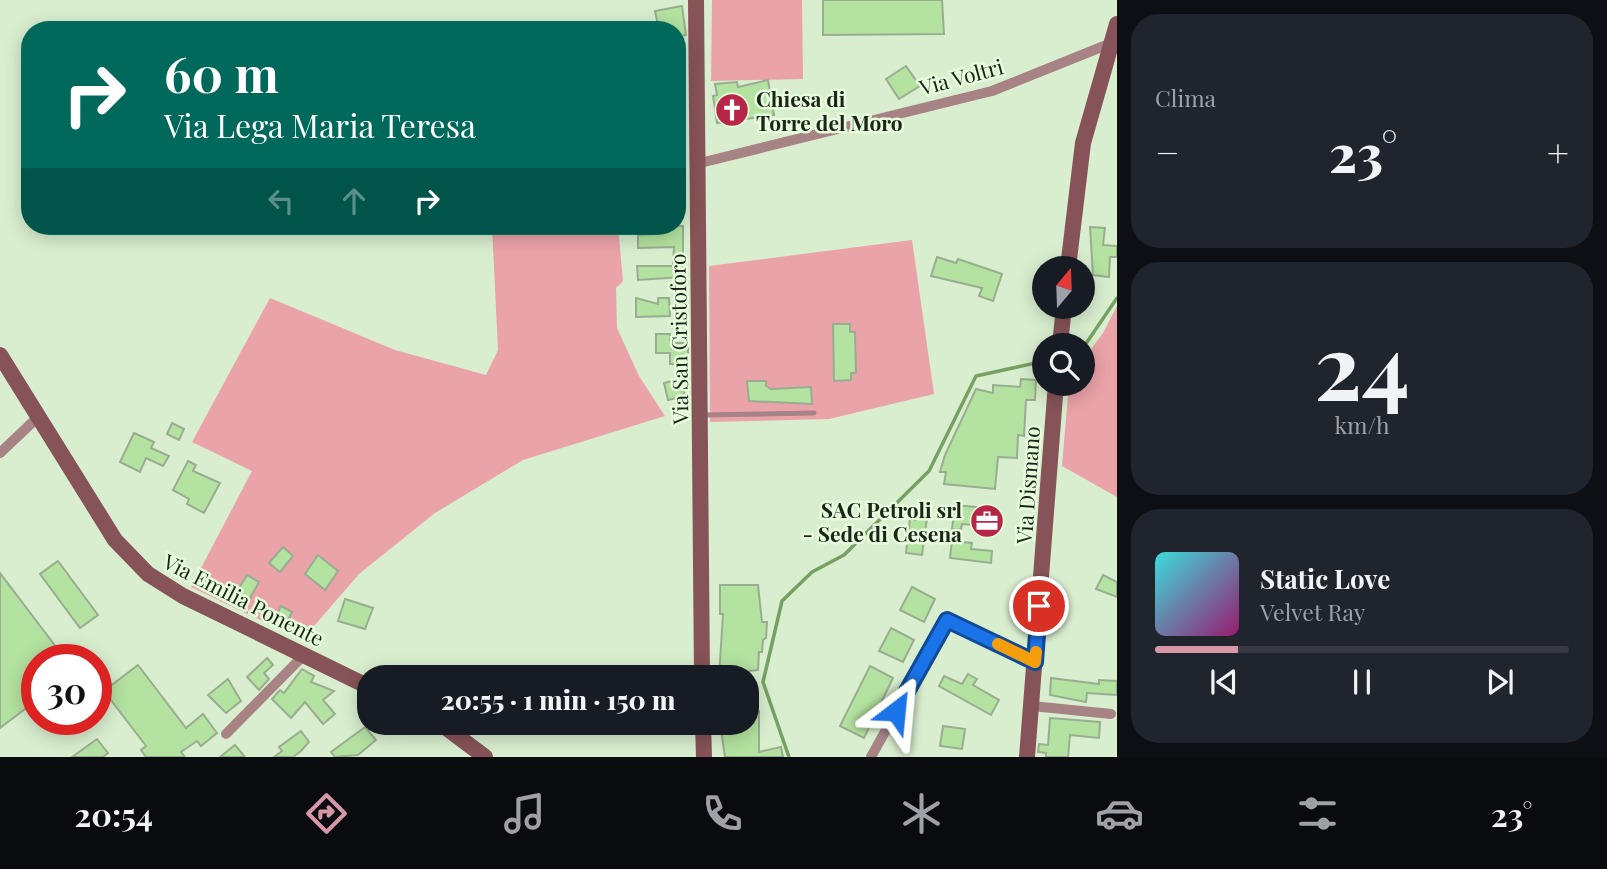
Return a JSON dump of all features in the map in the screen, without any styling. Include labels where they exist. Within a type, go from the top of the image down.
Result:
[{"type":"main road","name":"Via San Cristoforo","points":[[696,0],[702,665]]},
{"type":"main road","points":[[1069,256],[1083,143],[1109,44],[1117,24]]},
{"type":"main road","name":"Via Emilia Ponente","points":[[0,355],[115,540],[133,561],[183,596],[357,681]]},
{"type":"main road","name":"Via Dismano","points":[[1027,757],[1055,396]]},
{"type":"main road","points":[[456,735],[485,757]]},
{"type":"main road","points":[[703,735],[704,757]]},
{"type":"street","name":"Via Voltri","points":[[696,164],[992,91],[1109,44]]},
{"type":"street","points":[[0,453],[37,418]]},
{"type":"street","points":[[871,757],[947,620],[1035,662]]},
{"type":"street","points":[[226,734],[304,655]]},
{"type":"street","points":[[1032,706],[1111,714]]},
{"type":"lane","points":[[700,415],[814,414]]},
{"type":"shaded area","points":[[712,0],[802,0],[803,79],[711,81]]},
{"type":"shaded area","points":[[492,235],[619,235],[623,281],[616,288],[617,328],[639,376],[665,416],[523,460],[435,513],[359,574],[302,640],[191,587],[252,471],[192,442],[270,298],[395,350],[486,375],[498,350]]},
{"type":"shaded area","points":[[912,240],[934,394],[829,419],[710,422],[709,266]]},
{"type":"shaded area","points":[[1117,306],[1117,497],[1062,466],[1068,396],[1095,396],[1095,344]]},
{"type":"building","points":[[823,0],[942,0],[944,34],[823,35]]},
{"type":"building","points":[[682,6],[684,21],[657,21],[655,11]]},
{"type":"building","points":[[906,66],[920,86],[899,99],[886,79]]},
{"type":"building","points":[[768,80],[774,115],[717,123],[713,96],[717,95],[715,84],[737,82],[738,87]]},
{"type":"building","points":[[1090,227],[1105,228],[1103,245],[1117,246],[1117,257],[1110,257],[1109,277],[1096,275],[1096,256],[1092,256]]},
{"type":"building","points":[[638,235],[683,235],[683,277],[638,280],[637,266],[673,266],[674,247],[638,248]]},
{"type":"building","points":[[937,257],[956,263],[958,259],[1002,274],[993,301],[979,296],[982,288],[931,276]]},
{"type":"building","points":[[636,298],[658,304],[658,298],[669,298],[670,316],[636,317]]},
{"type":"building","points":[[833,324],[850,324],[850,332],[855,332],[856,373],[851,373],[851,380],[834,381]]},
{"type":"building","points":[[656,334],[670,334],[670,343],[688,343],[688,364],[670,364],[670,353],[656,353]]},
{"type":"building","points":[[681,379],[685,396],[668,400],[664,383]]},
{"type":"building","points":[[1021,379],[1032,380],[1032,396],[1035,396],[1035,400],[1026,400],[1024,436],[1018,435],[1017,458],[998,457],[995,489],[944,484],[946,472],[940,472],[945,455],[976,389],[993,393],[993,385],[1020,387]]},
{"type":"building","points":[[747,381],[766,381],[766,386],[771,389],[811,387],[812,404],[749,401]]},
{"type":"building","points":[[172,423],[184,429],[179,440],[167,434]]},
{"type":"building","points":[[134,433],[154,442],[151,448],[169,456],[163,466],[146,458],[140,472],[120,462]]},
{"type":"building","points":[[188,461],[196,465],[193,471],[220,483],[204,513],[187,504],[189,499],[173,490]]},
{"type":"building","points":[[955,505],[997,509],[995,527],[962,524],[961,529],[952,529]]},
{"type":"building","points":[[916,517],[927,518],[922,555],[906,553],[910,519],[915,520]]},
{"type":"building","points":[[952,541],[972,543],[971,549],[992,551],[991,563],[950,558]]},
{"type":"building","points":[[283,547],[293,556],[280,572],[269,563]]},
{"type":"building","points":[[318,555],[338,571],[325,590],[305,574]]},
{"type":"building","points":[[58,561],[98,615],[80,628],[40,574]]},
{"type":"building","points":[[0,573],[54,644],[21,644],[21,712],[0,728]]},
{"type":"building","points":[[247,575],[259,582],[248,601],[236,593]]},
{"type":"building","points":[[1103,575],[1117,582],[1117,597],[1096,589]]},
{"type":"building","points":[[720,585],[758,585],[762,622],[767,622],[766,638],[763,640],[762,652],[759,652],[758,665],[720,665],[723,614],[720,614]]},
{"type":"building","points":[[912,587],[935,599],[924,622],[900,610]]},
{"type":"building","points":[[345,599],[373,608],[365,629],[338,621]]},
{"type":"building","points":[[281,606],[292,612],[287,622],[276,616]]},
{"type":"building","points":[[891,628],[914,640],[903,662],[879,651]]},
{"type":"building","points":[[267,658],[273,665],[264,673],[269,679],[259,690],[247,677]]},
{"type":"building","points":[[138,665],[186,728],[203,714],[217,733],[201,746],[197,741],[181,752],[185,757],[146,757],[141,750],[146,746],[112,701],[112,685]]},
{"type":"building","points":[[870,666],[893,678],[864,738],[840,726]]},
{"type":"building","points":[[302,669],[314,676],[311,682],[334,691],[323,700],[335,714],[323,724],[305,702],[291,718],[272,699],[280,690],[284,693]]},
{"type":"building","points":[[968,674],[977,679],[973,685],[999,700],[991,715],[939,686],[944,676],[962,684]]},
{"type":"building","points":[[1051,678],[1099,684],[1099,680],[1117,681],[1117,695],[1087,693],[1086,702],[1050,695]]},
{"type":"building","points":[[228,679],[241,701],[226,713],[208,695]]},
{"type":"building","points":[[1050,718],[1100,722],[1099,738],[1070,735],[1068,757],[1046,757],[1046,753],[1038,752],[1039,744],[1048,745]]},
{"type":"building","points":[[943,726],[965,729],[962,749],[940,746]]},
{"type":"building","points":[[301,731],[309,742],[301,751],[293,757],[274,757],[282,751],[279,747]]},
{"type":"building","points":[[357,733],[372,735],[376,740],[358,755],[335,757],[331,752]]},
{"type":"building","points":[[722,735],[759,735],[759,752],[781,747],[783,757],[725,757]]},
{"type":"building","points":[[97,739],[108,753],[103,757],[72,757]]},
{"type":"building","points":[[235,745],[245,757],[220,757]]},
{"type":"waterway","points":[[1093,333],[1117,298]]},
{"type":"waterway","points":[[789,757],[763,682],[782,601],[812,572],[844,555],[929,471],[976,376],[1032,364]]},
{"type":"slow traffic","points":[[998,644],[1035,662],[1036,652]]},
{"type":"place","name":"Chiesa di Torre del Moro","points":[[732,110]]},
{"type":"place","name":"SAC Petroli srl - Sede di Cesena","points":[[987,521]]},
{"type":"route","points":[[896,711],[947,620],[1035,662],[1039,606]]}]
